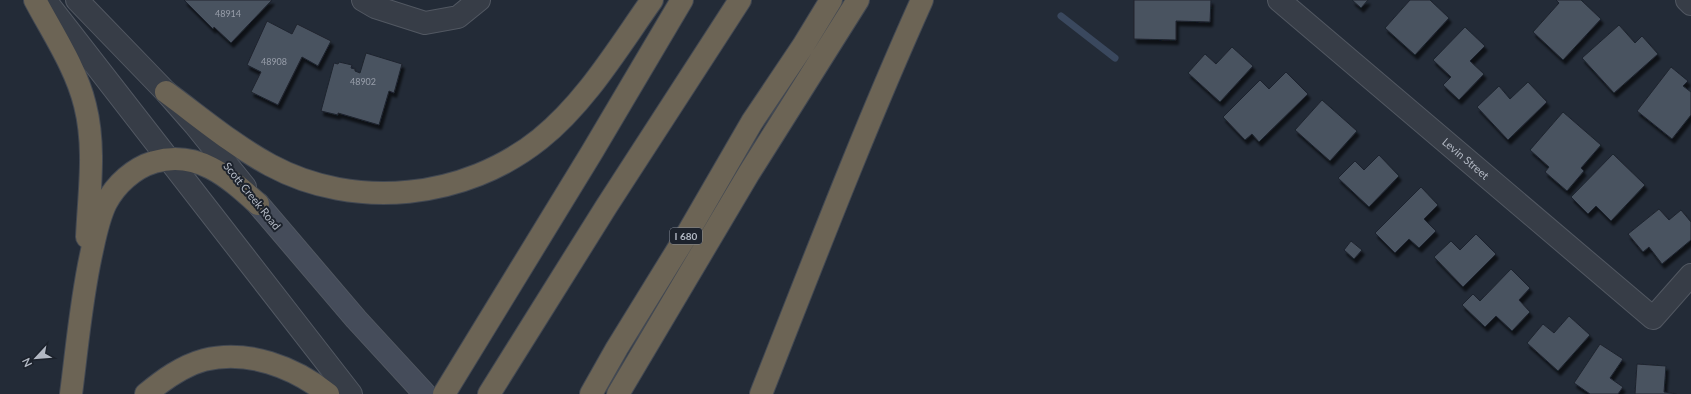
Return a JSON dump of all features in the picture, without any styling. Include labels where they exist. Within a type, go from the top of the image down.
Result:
[{"type":"highway","points":[[35,0],[68,60],[80,88],[88,121],[91,151],[85,285]]},
{"type":"highway","points":[[166,92],[244,150],[270,166],[300,179],[330,188],[358,193],[414,191],[443,187],[494,167],[518,154],[540,138],[582,97],[652,0]]},
{"type":"highway","points":[[444,394],[596,146],[682,0]]},
{"type":"highway","points":[[490,393],[606,207],[740,0]]},
{"type":"highway","name":"I 680","points":[[591,394],[617,348],[686,236],[752,122],[803,46],[831,0]]},
{"type":"highway","name":"I 680","points":[[618,394],[750,173],[858,0]]},
{"type":"highway","points":[[761,394],[864,133],[922,0]]},
{"type":"highway","points":[[71,394],[85,285],[98,224],[107,202],[118,186],[132,172],[150,164],[167,159],[187,159],[207,166],[229,178],[258,204]]},
{"type":"highway","points":[[146,394],[163,380],[182,369],[204,360],[223,358],[249,358],[275,365],[299,374],[328,394]]},
{"type":"main road","name":"Scott Creek Road","points":[[258,204],[356,319],[425,394]]},
{"type":"street","points":[[45,0],[351,394]]},
{"type":"street","name":"Scott Creek Road","points":[[77,0],[166,92],[195,125],[258,204]]},
{"type":"street","points":[[363,0],[375,7],[425,23],[458,17],[479,0]]},
{"type":"street","name":"Levin Street","points":[[1279,0],[1653,318],[1691,274]]},
{"type":"street","points":[[1687,0],[1691,4]]},
{"type":"building","points":[[184,0],[272,0],[231,43],[214,27],[213,29]]},
{"type":"building","points":[[1134,0],[1211,0],[1210,22],[1176,21],[1176,40],[1134,39]]},
{"type":"building","points":[[1352,0],[1368,0],[1361,8]]},
{"type":"building","points":[[1410,0],[1430,0],[1449,18],[1415,55],[1385,28]]},
{"type":"building","points":[[1556,0],[1581,0],[1601,19],[1563,60],[1533,32],[1559,3]]},
{"type":"building","points":[[267,21],[292,34],[297,24],[331,41],[318,66],[302,57],[278,105],[251,92],[261,72],[247,65]]},
{"type":"building","points":[[1619,25],[1635,43],[1642,36],[1658,54],[1614,93],[1582,58]]},
{"type":"building","points":[[1465,27],[1485,46],[1470,61],[1484,74],[1459,100],[1443,85],[1451,77],[1433,60]]},
{"type":"building","points":[[1232,47],[1253,66],[1220,102],[1188,73],[1205,54],[1216,64]]},
{"type":"building","points":[[366,53],[402,64],[394,93],[389,91],[379,125],[338,113],[338,115],[321,111],[334,63],[338,64],[339,62],[352,65],[351,68],[360,73]]},
{"type":"building","points":[[1671,67],[1688,81],[1683,86],[1691,92],[1691,115],[1672,139],[1637,111]]},
{"type":"building","points":[[1286,72],[1308,94],[1259,142],[1252,134],[1245,140],[1223,117],[1260,80],[1269,89]]},
{"type":"building","points":[[1528,82],[1547,102],[1508,140],[1477,107],[1499,86],[1510,99]]},
{"type":"building","points":[[1322,100],[1357,131],[1330,161],[1295,130]]},
{"type":"building","points":[[1563,112],[1601,145],[1581,168],[1584,171],[1567,191],[1545,172],[1549,167],[1530,150]]},
{"type":"building","points":[[1613,154],[1645,185],[1611,221],[1596,206],[1588,214],[1571,197]]},
{"type":"building","points":[[1379,155],[1399,176],[1369,207],[1338,178],[1355,161],[1364,170]]},
{"type":"building","points":[[1421,187],[1438,205],[1424,219],[1436,231],[1419,248],[1409,239],[1395,253],[1375,233]]},
{"type":"building","points":[[1659,209],[1669,220],[1681,210],[1691,222],[1691,240],[1662,264],[1649,247],[1643,252],[1628,234]]},
{"type":"building","points":[[1476,234],[1496,254],[1463,287],[1434,257],[1451,241],[1460,250]]},
{"type":"building","points":[[1351,241],[1362,250],[1354,259],[1344,250]]},
{"type":"building","points":[[1511,269],[1530,288],[1519,300],[1530,312],[1512,331],[1496,316],[1485,327],[1462,305],[1473,294],[1480,301]]},
{"type":"building","points":[[1569,316],[1590,335],[1558,371],[1527,343],[1543,324],[1554,333]]},
{"type":"building","points":[[1600,344],[1623,359],[1610,378],[1623,387],[1618,394],[1590,394],[1574,383]]},
{"type":"building","points":[[1637,364],[1666,366],[1664,392],[1677,394],[1635,394]]},
{"type":"waterway","points":[[1061,16],[1115,58]]}]
